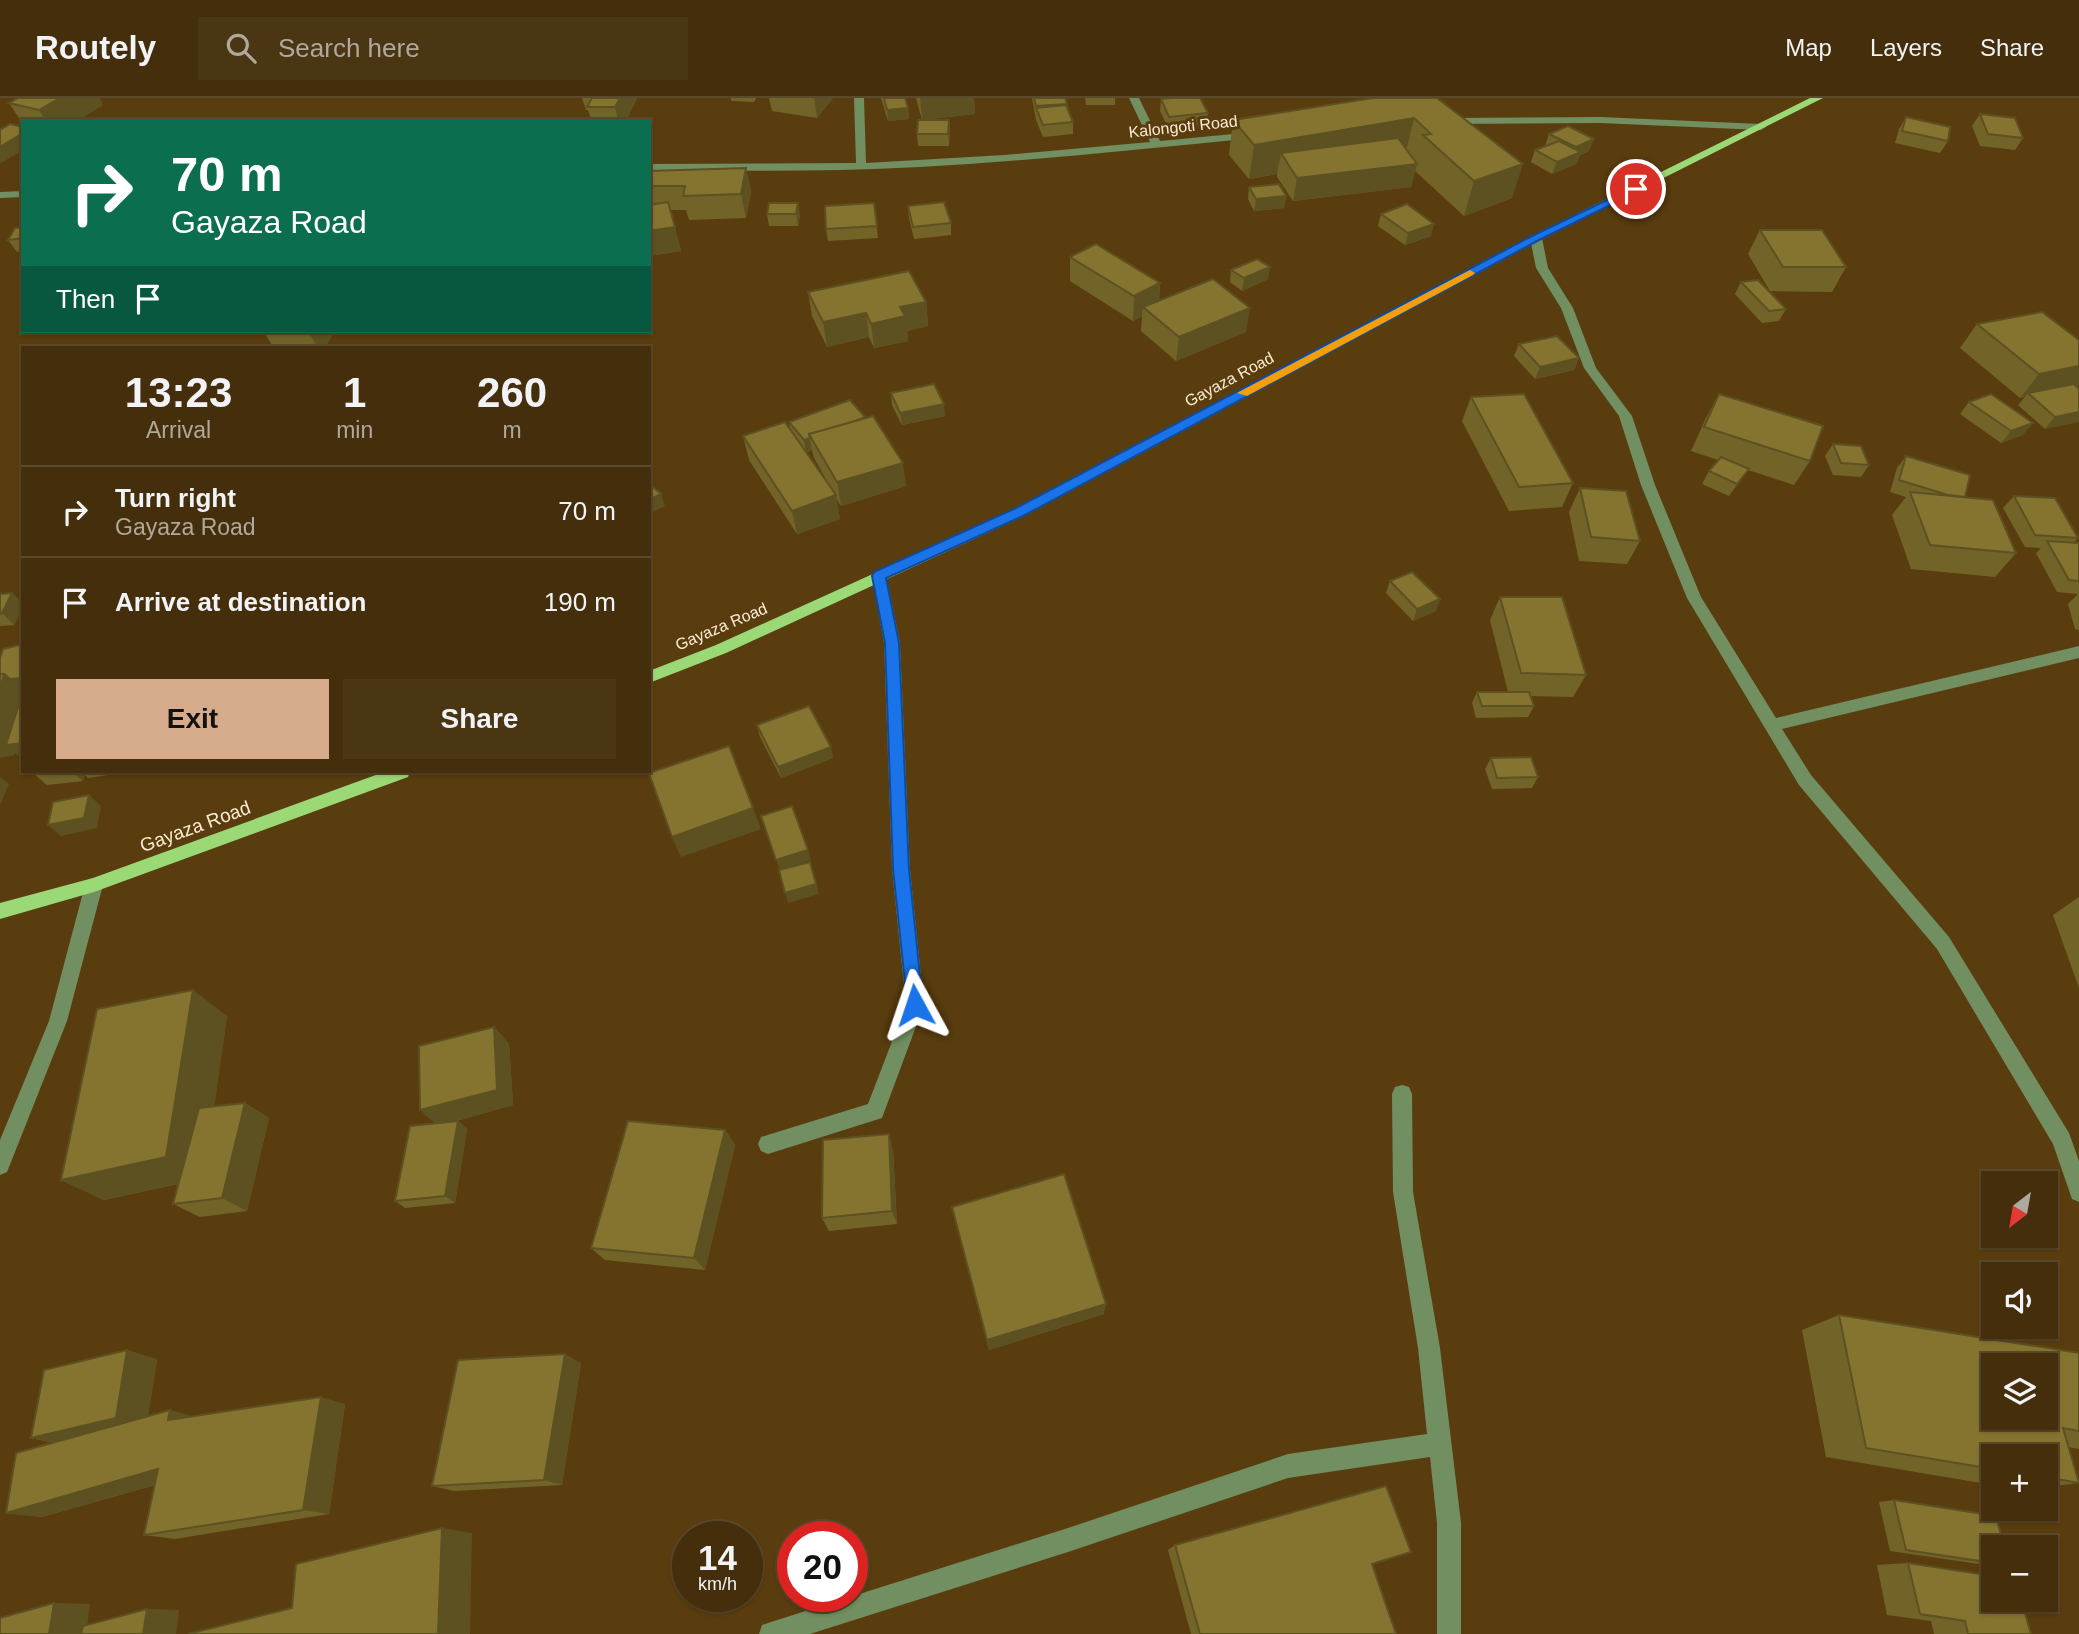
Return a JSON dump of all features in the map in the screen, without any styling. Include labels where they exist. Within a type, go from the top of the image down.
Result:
[{"type":"main road","name":"Gayaza Road","points":[[651,676],[721,649],[1020,512],[1536,238],[1818,98]]},
{"type":"main road","name":"Gayaza Road","points":[[0,911],[94,885],[399,773]]},
{"type":"street","points":[[859,98],[861,165]]},
{"type":"street","points":[[1134,98],[1156,144]]},
{"type":"street","points":[[1428,121],[1600,120],[1761,127]]},
{"type":"street","name":"Kalongoti Road","points":[[651,167],[861,165],[1041,156],[1264,134]]},
{"type":"street","points":[[0,195],[21,194]]},
{"type":"street","points":[[1536,238],[1542,268],[1567,308],[1590,368],[1625,416],[1648,485],[1694,598],[1805,780],[1943,943],[2062,1140],[2079,1192]]},
{"type":"street","points":[[768,1144],[875,1111],[915,1005],[901,869],[892,643],[879,576]]},
{"type":"street","points":[[1772,725],[2079,652]]},
{"type":"street","points":[[0,1165],[58,1021],[94,885]]},
{"type":"street","points":[[1402,1094],[1403,1192],[1429,1348],[1449,1523],[1449,1634]]},
{"type":"street","points":[[771,1634],[1068,1540],[1288,1466],[1440,1444]]},
{"type":"building","points":[[18,98],[60,98],[39,110],[9,103]]},
{"type":"building","points":[[592,98],[620,98],[615,107],[587,107]]},
{"type":"building","points":[[884,98],[905,98],[908,108],[887,110]]},
{"type":"building","points":[[1034,98],[1065,98],[1067,104],[1036,106]]},
{"type":"building","points":[[1200,98],[1208,113],[1169,117],[1161,99]]},
{"type":"building","points":[[1373,98],[1437,98],[1523,164],[1474,181],[1423,135],[1431,134],[1414,118],[1254,145],[1233,120]]},
{"type":"building","points":[[1066,105],[1073,122],[1043,125],[1036,108]]},
{"type":"building","points":[[1980,114],[2015,118],[2023,138],[1988,134]]},
{"type":"building","points":[[1906,117],[1950,127],[1948,141],[1902,131]]},
{"type":"building","points":[[918,120],[949,120],[948,134],[917,134]]},
{"type":"building","points":[[10,124],[21,127],[21,134],[0,147],[0,130]]},
{"type":"building","points":[[1568,126],[1594,139],[1576,147],[1549,134]]},
{"type":"building","points":[[1398,138],[1417,164],[1297,178],[1281,153]]},
{"type":"building","points":[[1559,141],[1581,152],[1557,162],[1535,150]]},
{"type":"building","points":[[746,168],[741,194],[683,196],[685,186],[651,186],[651,171]]},
{"type":"building","points":[[1279,184],[1286,196],[1256,199],[1249,187]]},
{"type":"building","points":[[668,202],[675,227],[651,231],[651,205]]},
{"type":"building","points":[[944,202],[951,223],[913,227],[908,206]]},
{"type":"building","points":[[769,203],[798,203],[796,214],[767,214]]},
{"type":"building","points":[[874,203],[877,226],[826,229],[825,206]]},
{"type":"building","points":[[1407,204],[1434,224],[1408,233],[1381,214]]},
{"type":"building","points":[[21,227],[21,238],[8,240],[15,228]]},
{"type":"building","points":[[1760,230],[1822,230],[1846,267],[1783,267]]},
{"type":"building","points":[[1096,244],[1160,283],[1134,296],[1070,257]]},
{"type":"building","points":[[1257,259],[1270,267],[1244,278],[1231,270]]},
{"type":"building","points":[[909,271],[926,302],[900,307],[905,316],[871,324],[866,313],[823,322],[808,292]]},
{"type":"building","points":[[1213,279],[1250,308],[1179,337],[1143,307]]},
{"type":"building","points":[[1758,280],[1786,309],[1769,311],[1741,282]]},
{"type":"building","points":[[2042,312],[2079,340],[2079,366],[2039,374],[1977,324]]},
{"type":"building","points":[[1557,336],[1579,358],[1540,367],[1519,344]]},
{"type":"building","points":[[934,384],[944,404],[900,413],[891,393]]},
{"type":"building","points":[[2074,384],[2079,389],[2079,412],[2055,417],[2028,393]]},
{"type":"building","points":[[1524,394],[1573,483],[1519,487],[1471,397]]},
{"type":"building","points":[[1719,394],[1823,426],[1810,461],[1704,427]]},
{"type":"building","points":[[1991,394],[2033,423],[2011,431],[1969,402]]},
{"type":"building","points":[[850,400],[865,417],[809,434],[810,438],[804,440],[789,422]]},
{"type":"building","points":[[873,416],[903,463],[837,482],[809,434]]},
{"type":"building","points":[[785,422],[836,495],[792,511],[743,436]]},
{"type":"building","points":[[1833,444],[1861,446],[1869,465],[1841,463]]},
{"type":"building","points":[[1906,456],[1970,475],[1965,497],[1948,495],[1899,480]]},
{"type":"building","points":[[1721,457],[1749,469],[1737,484],[1709,471]]},
{"type":"building","points":[[651,486],[661,494],[651,499]]},
{"type":"building","points":[[1580,488],[1626,491],[1640,541],[1591,537]]},
{"type":"building","points":[[1910,492],[1993,500],[2016,553],[1930,545]]},
{"type":"building","points":[[2014,496],[2055,498],[2078,538],[2035,535]]},
{"type":"building","points":[[2047,541],[2079,543],[2079,581],[2069,580]]},
{"type":"building","points":[[1412,572],[1440,599],[1417,609],[1390,581]]},
{"type":"building","points":[[12,593],[2,613],[0,614],[0,594]]},
{"type":"building","points":[[1500,597],[1562,597],[1586,675],[1521,673]]},
{"type":"building","points":[[21,644],[21,678],[10,679],[0,674],[3,649]]},
{"type":"building","points":[[0,674],[4,674],[0,690]]},
{"type":"building","points":[[1477,692],[1529,692],[1534,706],[1482,706]]},
{"type":"building","points":[[21,698],[21,743],[6,745]]},
{"type":"building","points":[[809,706],[831,747],[778,767],[757,725]]},
{"type":"building","points":[[729,746],[753,808],[672,837],[649,773]]},
{"type":"building","points":[[1531,757],[1538,777],[1497,778],[1491,758]]},
{"type":"building","points":[[89,795],[84,818],[48,825],[53,802]]},
{"type":"building","points":[[792,806],[808,850],[776,860],[761,816]]},
{"type":"building","points":[[810,862],[816,884],[785,893],[779,870]]},
{"type":"building","points":[[193,990],[166,1157],[61,1180],[97,1009]]},
{"type":"building","points":[[494,1027],[497,1090],[420,1110],[419,1046]]},
{"type":"building","points":[[245,1103],[222,1198],[173,1204],[199,1108]]},
{"type":"building","points":[[458,1121],[445,1196],[395,1201],[410,1126]]},
{"type":"building","points":[[628,1121],[725,1130],[694,1258],[591,1248]]},
{"type":"building","points":[[889,1134],[892,1211],[822,1218],[823,1140]]},
{"type":"building","points":[[1064,1174],[1106,1304],[987,1340],[952,1207]]},
{"type":"building","points":[[1839,1315],[2079,1353],[2079,1431],[2063,1428],[2079,1483],[2058,1479],[2058,1444],[1981,1444],[1981,1467],[1866,1448]]},
{"type":"building","points":[[127,1350],[116,1418],[31,1438],[44,1370]]},
{"type":"building","points":[[565,1354],[544,1480],[432,1486],[458,1360]]},
{"type":"building","points":[[321,1397],[303,1510],[144,1535],[158,1469],[6,1513],[16,1453],[170,1410],[168,1420]]},
{"type":"building","points":[[1386,1486],[1411,1552],[1372,1564],[1396,1634],[1200,1634],[1175,1545]]},
{"type":"building","points":[[1894,1500],[1981,1514],[1981,1521],[1997,1521],[2001,1535],[1981,1535],[1981,1561],[1906,1550]]},
{"type":"building","points":[[442,1528],[438,1634],[188,1634],[292,1608],[296,1564]]},
{"type":"building","points":[[1908,1563],[1981,1574],[1981,1612],[2025,1612],[2031,1634],[1968,1634],[1965,1621],[1920,1614]]},
{"type":"building","points":[[54,1603],[49,1634],[0,1634],[0,1618]]},
{"type":"building","points":[[147,1609],[143,1634],[81,1634],[83,1626]]},
{"type":"slow traffic","points":[[1243,393],[1470,273]]},
{"type":"route","points":[[915,1005],[901,869],[892,643],[879,576],[1020,512],[1536,238],[1636,189]]}]
